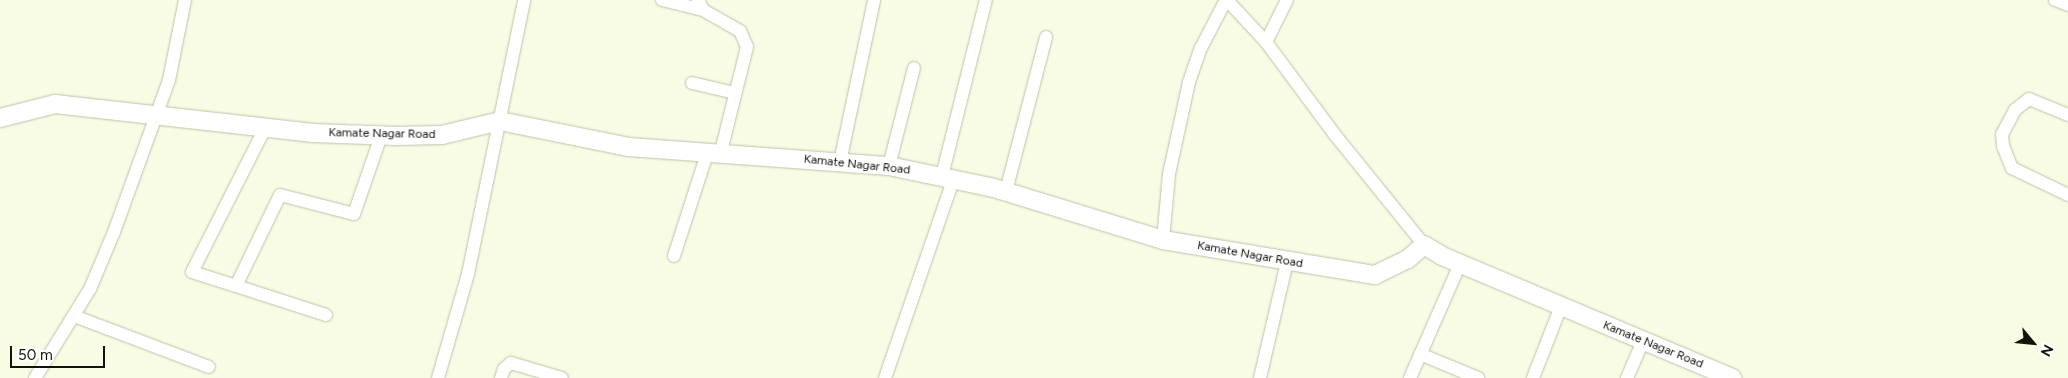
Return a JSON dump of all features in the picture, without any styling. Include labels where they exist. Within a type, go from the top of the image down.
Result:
[{"type":"street","points":[[35,378],[90,289],[114,232],[158,115],[169,80],[185,0]]},
{"type":"street","points":[[438,378],[468,274],[524,0]]},
{"type":"street","points":[[662,0],[700,5],[740,31],[746,40],[735,93],[714,155],[674,256]]},
{"type":"street","points":[[840,162],[874,0]]},
{"type":"street","points":[[885,378],[948,177],[986,0]]},
{"type":"street","points":[[1163,240],[1169,174],[1190,82],[1201,48],[1227,0],[1266,42],[1352,158],[1424,245]]},
{"type":"street","points":[[1266,42],[1287,0]]},
{"type":"street","points":[[2055,0],[2068,5]]},
{"type":"street","points":[[1006,191],[1046,37]]},
{"type":"street","points":[[889,166],[914,68]]},
{"type":"street","points":[[692,83],[735,93]]},
{"type":"street","points":[[2068,115],[2028,99],[2015,110],[2002,134],[2002,146],[2012,168],[2068,194]]},
{"type":"street","name":"Kamate Nagar Road","points":[[0,118],[55,104],[266,128],[381,136],[442,135],[500,121],[629,147],[714,155],[889,166],[948,177],[1006,191],[1163,240],[1287,262],[1375,275],[1408,259],[1424,245],[1460,264],[1726,377]]},
{"type":"street","points":[[266,128],[192,272],[326,315]]},
{"type":"street","points":[[236,286],[280,195],[354,214],[381,136]]},
{"type":"street","points":[[1260,378],[1287,262]]},
{"type":"street","points":[[1410,378],[1460,264]]},
{"type":"street","points":[[1533,378],[1561,306]]},
{"type":"street","points":[[74,316],[209,367]]},
{"type":"street","points":[[1627,378],[1643,341]]},
{"type":"street","points":[[1420,354],[1478,378]]},
{"type":"street","points":[[501,378],[504,369],[511,363],[562,378]]}]
